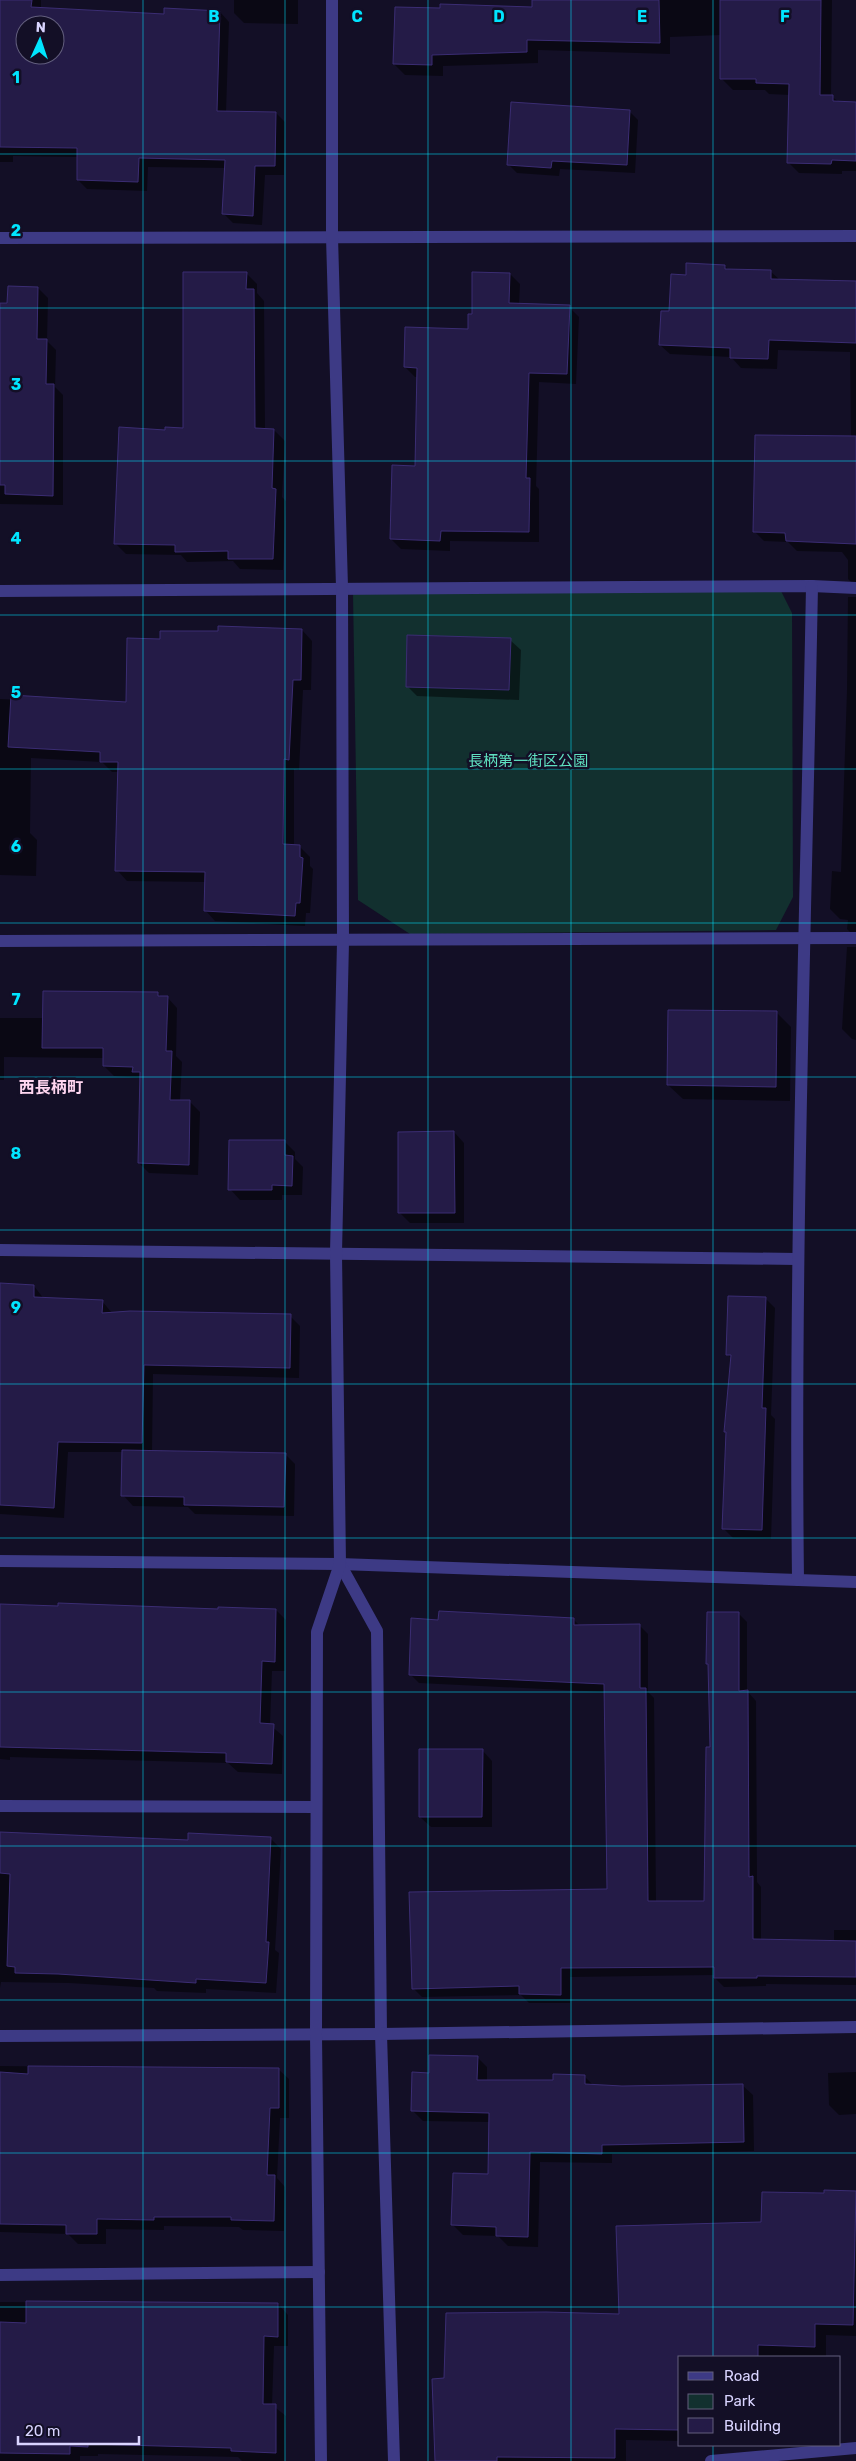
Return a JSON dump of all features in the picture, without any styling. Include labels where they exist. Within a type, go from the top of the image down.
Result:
[{"type":"street","points":[[321,2461],[316,2035],[317,1632],[340,1564],[336,1253],[344,942],[342,587],[332,237],[332,0]]},
{"type":"street","points":[[0,238],[856,236]]},
{"type":"street","points":[[798,1580],[797,1259],[806,939],[812,586]]},
{"type":"street","points":[[0,591],[342,587],[812,586],[856,588]]},
{"type":"street","points":[[0,941],[344,942],[856,938]]},
{"type":"street","points":[[0,1250],[797,1259]]},
{"type":"street","points":[[0,1560],[340,1564],[856,1582]]},
{"type":"street","points":[[340,1564],[377,1631],[380,2034],[394,2461]]},
{"type":"street","points":[[0,1806],[316,1807]]},
{"type":"street","points":[[0,2036],[316,2035],[856,2027]]},
{"type":"street","points":[[0,2275],[319,2272]]},
{"type":"street","points":[[711,2461],[856,2448]]},
{"type":"green space","name":"長柄第一街区公園","points":[[781,591],[792,613],[793,897],[776,930],[410,934],[358,900],[353,593]]},
{"type":"building","points":[[0,0],[32,0],[31,7],[164,14],[164,8],[220,11],[217,111],[276,112],[275,166],[255,166],[253,216],[222,214],[225,160],[139,158],[138,182],[77,180],[77,148],[0,147]]},
{"type":"building","points":[[532,0],[659,0],[660,43],[527,40],[527,52],[432,55],[432,65],[393,64],[395,7],[440,8],[440,4],[532,7]]},
{"type":"building","points":[[720,0],[821,0],[820,95],[833,95],[833,101],[856,102],[856,161],[832,160],[831,164],[787,163],[789,84],[756,83],[756,79],[720,79]]},
{"type":"building","points":[[511,102],[630,110],[627,165],[552,161],[551,168],[507,165]]},
{"type":"building","points":[[686,263],[725,265],[725,269],[771,270],[771,279],[856,281],[856,343],[769,340],[768,359],[730,358],[730,348],[659,345],[661,311],[669,311],[671,274],[686,275]]},
{"type":"building","points":[[183,272],[247,272],[246,289],[254,289],[255,428],[274,429],[272,488],[276,489],[273,559],[228,559],[228,551],[175,552],[175,545],[114,544],[119,427],[165,430],[165,427],[183,428]]},
{"type":"building","points":[[472,272],[510,273],[509,303],[570,305],[567,374],[529,373],[526,478],[530,478],[529,532],[441,531],[440,541],[390,539],[392,465],[415,466],[417,368],[404,367],[405,327],[468,329],[468,314],[472,314]]},
{"type":"building","points":[[8,286],[38,287],[37,339],[47,339],[46,384],[54,384],[53,496],[5,494],[5,485],[0,485],[0,303],[7,303]]},
{"type":"building","points":[[755,435],[856,436],[856,544],[786,541],[785,533],[753,532]]},
{"type":"building","points":[[218,626],[302,629],[301,680],[293,680],[289,760],[284,759],[283,844],[300,845],[300,857],[303,858],[300,903],[296,903],[295,916],[204,911],[205,872],[115,871],[118,762],[100,762],[100,752],[8,747],[11,695],[126,702],[127,638],[160,639],[160,631],[218,631]]},
{"type":"building","points":[[407,635],[511,638],[509,690],[406,687]]},
{"type":"building","points":[[43,991],[158,992],[158,996],[168,996],[166,1051],[172,1051],[170,1100],[190,1100],[189,1165],[138,1163],[140,1072],[132,1072],[133,1067],[103,1066],[103,1048],[42,1048]]},
{"type":"building","points":[[668,1010],[777,1011],[776,1087],[667,1085]]},
{"type":"building","points":[[454,1131],[455,1213],[398,1213],[398,1132]]},
{"type":"building","points":[[229,1140],[285,1140],[285,1155],[293,1156],[292,1186],[272,1185],[272,1190],[228,1190]]},
{"type":"building","points":[[0,1283],[34,1285],[34,1297],[103,1300],[102,1313],[130,1311],[291,1314],[290,1368],[144,1365],[142,1443],[58,1442],[54,1508],[0,1505]]},
{"type":"building","points":[[728,1296],[766,1297],[762,1408],[766,1408],[762,1530],[722,1529],[726,1432],[724,1432],[731,1355],[726,1355]]},
{"type":"building","points":[[122,1450],[286,1453],[284,1507],[184,1505],[184,1497],[121,1496]]},
{"type":"building","points":[[58,1603],[218,1609],[218,1607],[276,1609],[275,1662],[262,1661],[260,1723],[274,1724],[272,1764],[226,1762],[226,1753],[0,1747],[0,1604],[58,1606]]},
{"type":"building","points":[[439,1611],[574,1618],[574,1625],[640,1624],[640,1688],[646,1688],[648,1901],[704,1901],[706,1747],[710,1747],[708,1664],[706,1664],[707,1612],[739,1612],[739,1691],[748,1690],[749,1877],[753,1876],[753,1939],[856,1941],[856,1977],[757,1976],[757,1978],[714,1978],[714,1967],[561,1968],[561,1995],[519,1994],[519,1986],[412,1989],[409,1892],[607,1889],[604,1684],[409,1675],[411,1618],[438,1620]]},
{"type":"building","points":[[419,1749],[483,1749],[482,1817],[419,1817]]},
{"type":"building","points":[[0,1832],[188,1840],[188,1833],[271,1837],[266,1942],[269,1942],[266,1983],[196,1979],[196,1983],[15,1973],[15,1967],[7,1966],[10,1874],[0,1873]]},
{"type":"building","points":[[429,2055],[478,2056],[477,2080],[553,2080],[553,2074],[585,2075],[585,2084],[622,2086],[743,2084],[744,2142],[602,2145],[602,2154],[530,2152],[528,2237],[496,2236],[496,2227],[451,2225],[453,2173],[488,2174],[489,2113],[411,2111],[412,2072],[429,2073]]},
{"type":"building","points":[[28,2066],[279,2068],[279,2108],[270,2108],[267,2175],[275,2175],[274,2221],[231,2220],[231,2217],[154,2217],[154,2220],[97,2219],[97,2234],[66,2234],[66,2225],[0,2224],[0,2072],[28,2074]]},
{"type":"building","points":[[824,2190],[856,2191],[853,2325],[815,2324],[815,2347],[758,2345],[758,2356],[678,2356],[678,2430],[615,2429],[615,2458],[497,2457],[497,2461],[435,2461],[432,2379],[444,2378],[446,2313],[546,2312],[619,2314],[616,2226],[761,2222],[762,2192],[824,2193]]},
{"type":"building","points":[[26,2301],[278,2303],[278,2337],[264,2336],[263,2404],[276,2404],[276,2453],[231,2451],[231,2448],[88,2444],[88,2447],[70,2446],[70,2454],[0,2453],[0,2322],[26,2323]]},
{"type":"district","name":"西長柄町","points":[[51,1087]]}]
